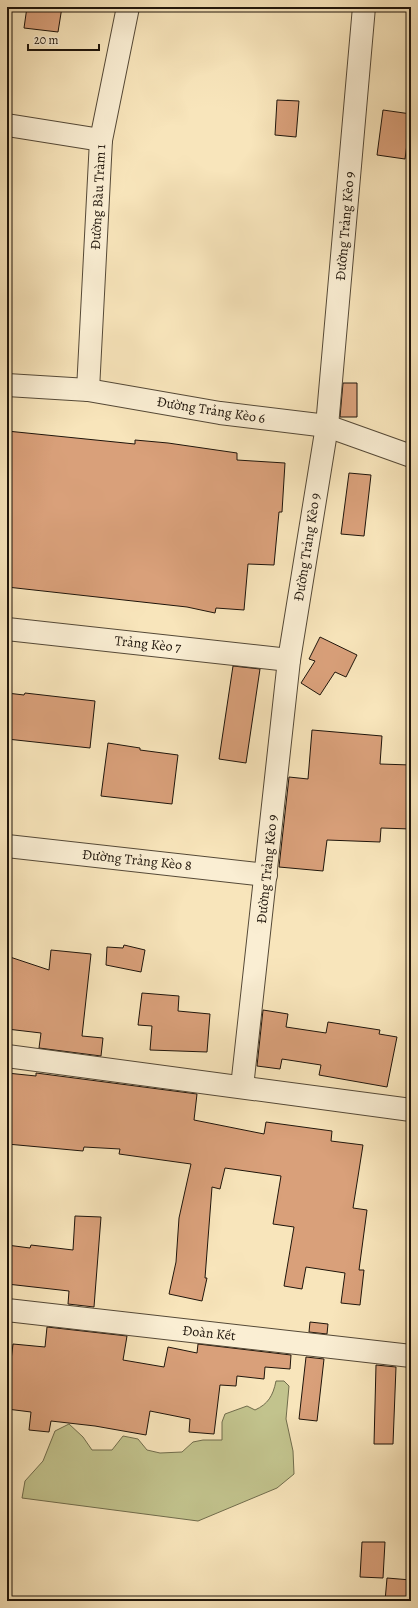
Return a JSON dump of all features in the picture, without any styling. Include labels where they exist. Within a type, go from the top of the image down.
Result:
[{"type":"street","name":"Đường Bàu Tràm 1","points":[[88,390],[101,140],[128,7]]},
{"type":"street","name":"Đường Trảng Kèo 9","points":[[242,1087],[288,660],[327,426],[364,7]]},
{"type":"street","points":[[7,125],[101,140]]},
{"type":"street","name":"Đường Trảng Kèo 6","points":[[7,385],[88,390],[220,413],[327,426],[411,456]]},
{"type":"street","name":"Trảng Kèo 7","points":[[7,629],[288,660]]},
{"type":"street","name":"Đường Trảng Kèo 8","points":[[7,846],[266,875]]},
{"type":"street","points":[[7,1056],[411,1110]]},
{"type":"street","name":"Đoàn Kết","points":[[7,1310],[411,1356]]},
{"type":"green space","points":[[276,1381],[284,1381],[289,1386],[286,1419],[293,1451],[294,1474],[277,1488],[198,1521],[22,1498],[25,1481],[43,1461],[55,1431],[69,1424],[83,1437],[92,1450],[112,1450],[123,1436],[138,1439],[147,1450],[160,1453],[182,1452],[193,1442],[203,1440],[222,1440],[222,1422],[225,1414],[247,1406],[255,1410],[260,1408],[269,1399]]},
{"type":"building","points":[[27,7],[62,7],[58,32],[24,28]]},
{"type":"building","points":[[277,100],[299,101],[296,137],[275,135]]},
{"type":"building","points":[[383,110],[411,114],[405,159],[377,155]]},
{"type":"building","points":[[343,383],[357,383],[357,417],[340,417]]},
{"type":"building","points":[[7,431],[135,444],[135,440],[168,443],[237,453],[237,460],[285,463],[282,512],[279,512],[274,565],[248,564],[244,610],[216,608],[215,613],[187,607],[7,587]]},
{"type":"building","points":[[349,473],[371,475],[364,536],[341,534]]},
{"type":"building","points":[[320,637],[357,655],[346,677],[335,672],[320,695],[301,683],[315,661],[309,659]]},
{"type":"building","points":[[233,666],[260,669],[246,763],[219,759]]},
{"type":"building","points":[[7,693],[24,695],[25,693],[95,701],[90,748],[7,739]]},
{"type":"building","points":[[312,730],[382,736],[380,764],[411,765],[411,829],[381,828],[380,842],[327,840],[323,871],[279,867],[289,777],[308,779]]},
{"type":"building","points":[[108,743],[140,748],[140,750],[178,755],[172,804],[101,796]]},
{"type":"building","points":[[124,945],[145,950],[141,972],[106,965],[107,947],[123,948]]},
{"type":"building","points":[[51,950],[91,954],[82,1036],[103,1038],[101,1056],[39,1048],[41,1033],[7,1029],[7,956],[49,970]]},
{"type":"building","points":[[142,993],[179,996],[178,1011],[210,1014],[207,1052],[150,1050],[152,1026],[138,1025]]},
{"type":"building","points":[[263,1010],[288,1014],[286,1027],[326,1033],[328,1022],[380,1030],[379,1034],[397,1037],[387,1087],[319,1075],[321,1065],[282,1059],[280,1069],[257,1066]]},
{"type":"building","points":[[7,1073],[36,1076],[36,1073],[197,1094],[194,1120],[264,1134],[266,1122],[332,1131],[331,1141],[363,1145],[353,1208],[367,1210],[359,1270],[364,1270],[360,1305],[341,1303],[345,1273],[306,1267],[302,1289],[284,1286],[294,1227],[273,1224],[281,1176],[225,1168],[220,1189],[212,1187],[205,1278],[207,1278],[202,1301],[169,1294],[176,1262],[179,1218],[191,1164],[119,1154],[120,1149],[84,1147],[83,1151],[7,1144]]},
{"type":"building","points":[[75,1216],[101,1217],[94,1307],[68,1304],[69,1291],[7,1284],[7,1245],[30,1248],[31,1245],[73,1250]]},
{"type":"building","points":[[310,1322],[328,1324],[327,1334],[309,1332]]},
{"type":"building","points":[[47,1327],[127,1336],[123,1360],[164,1367],[168,1347],[197,1353],[198,1344],[291,1355],[290,1369],[265,1367],[264,1379],[237,1376],[236,1386],[220,1385],[214,1434],[189,1432],[190,1419],[150,1411],[146,1435],[95,1426],[51,1421],[49,1432],[29,1430],[31,1412],[7,1409],[7,1393],[13,1344],[45,1347]]},
{"type":"building","points":[[306,1357],[324,1359],[317,1421],[299,1419]]},
{"type":"building","points":[[376,1365],[396,1367],[393,1444],[374,1444]]},
{"type":"building","points":[[362,1542],[385,1542],[383,1578],[360,1577]]},
{"type":"building","points":[[387,1578],[411,1580],[411,1601],[385,1601]]}]
